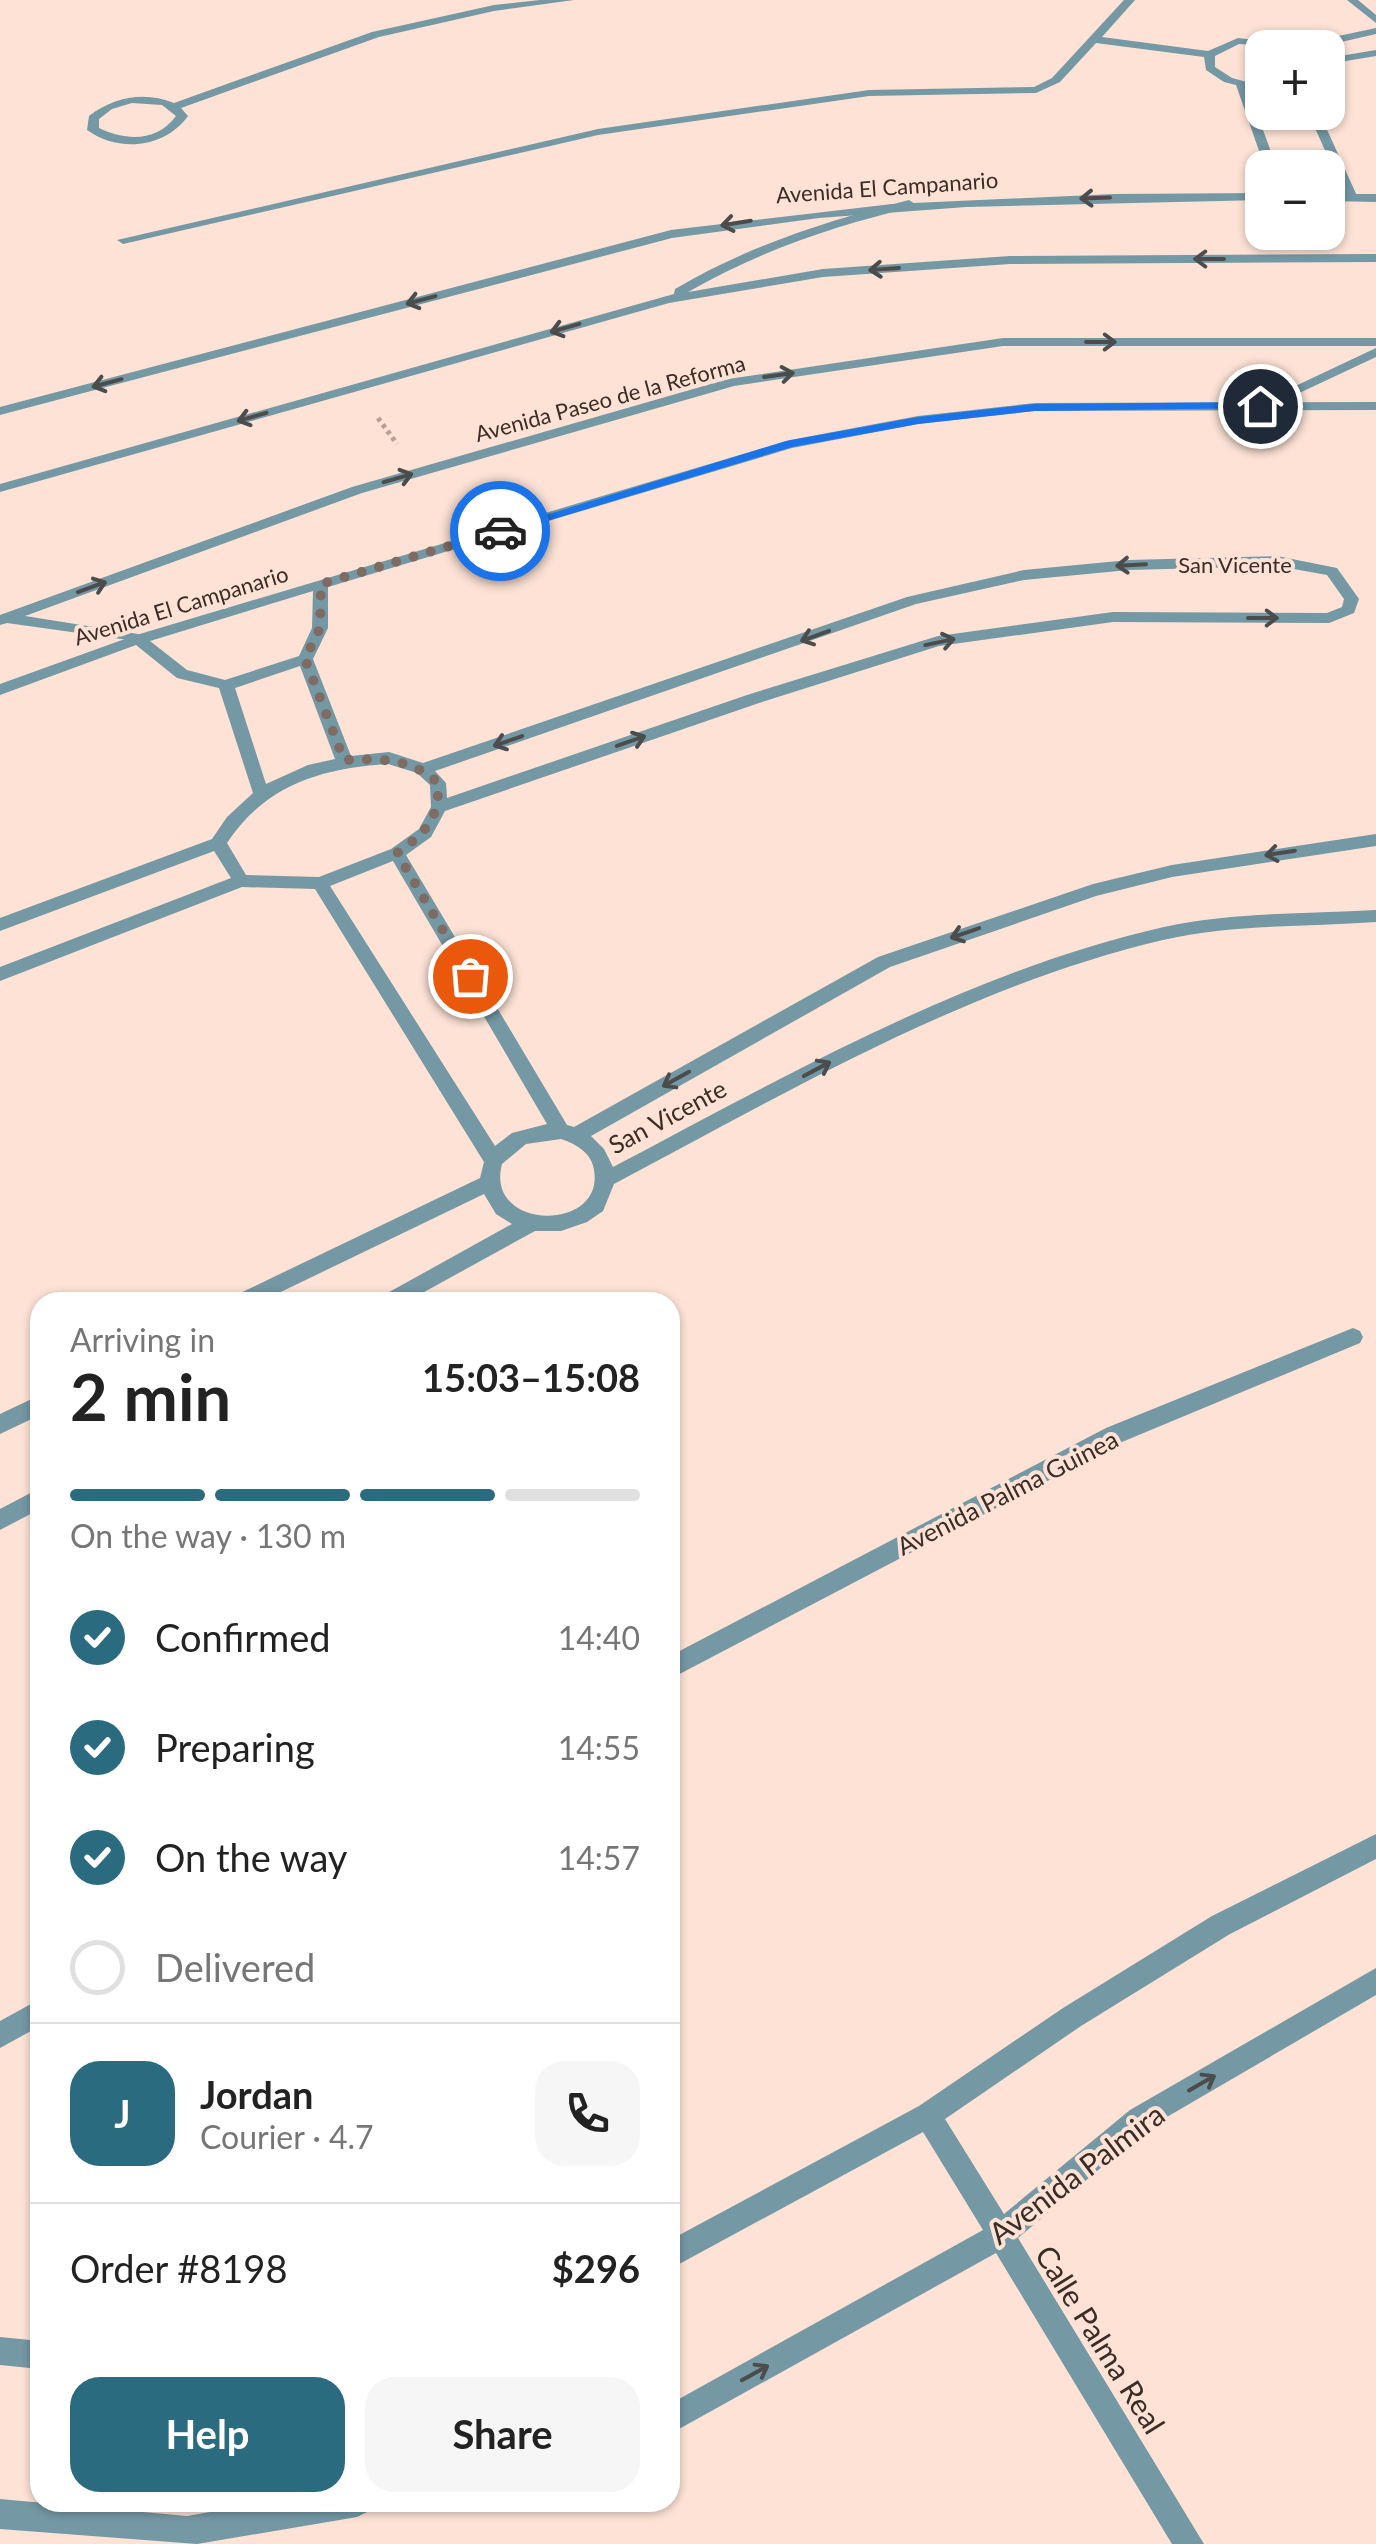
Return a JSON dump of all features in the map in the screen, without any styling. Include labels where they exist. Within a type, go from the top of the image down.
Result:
[{"type":"street","points":[[175,106],[182,116],[176,128],[156,138],[130,142],[107,138],[93,130],[94,118],[119,103],[156,100],[175,106],[376,34],[494,8],[569,0]]},
{"type":"street","points":[[123,240],[598,132],[869,92],[1036,90],[1056,80],[1130,0]]},
{"type":"street","points":[[1352,0],[1376,20]]},
{"type":"street","points":[[1345,38],[1376,31]]},
{"type":"street","points":[[1092,39],[1209,54],[1238,41],[1245,42]]},
{"type":"street","points":[[1345,58],[1376,53]]},
{"type":"street","points":[[1209,54],[1210,68],[1245,86]]},
{"type":"street","points":[[1241,85],[1264,150]]},
{"type":"street","points":[[1345,188],[1352,198]]},
{"type":"street","name":"Avenida El Campanario","points":[[0,411],[672,234],[784,216],[909,204],[1245,198]]},
{"type":"street","points":[[1345,198],[1376,198]]},
{"type":"street","points":[[668,299],[718,268],[766,246],[818,226],[909,204]]},
{"type":"street","points":[[0,488],[668,299],[823,274],[1010,260],[1376,258]]},
{"type":"street","name":"Avenida Paseo de la Reforma","points":[[2,619],[357,490],[732,382],[1004,342],[1376,342]]},
{"type":"street","points":[[1260,406],[1376,352]]},
{"type":"street","name":"Avenida El Campanario","points":[[0,690],[138,639],[790,444],[918,420],[1034,407],[1376,406]]},
{"type":"street","name":"San Vicente","points":[[424,770],[732,666],[912,600],[1024,575],[1129,565],[1278,561],[1332,571],[1352,599],[1349,610],[1329,618],[1113,617],[938,641],[753,698],[439,807]]},
{"type":"street","points":[[2,619],[138,639],[182,674],[226,685],[305,659],[320,628],[321,584]]},
{"type":"street","points":[[305,659],[344,760]]},
{"type":"street","points":[[732,666],[753,698]]},
{"type":"street","points":[[226,685],[260,791]]},
{"type":"street","points":[[0,925],[218,842],[234,815],[260,791],[344,760],[389,758],[424,770],[438,783],[439,807],[425,833],[397,853],[320,883],[241,880],[0,974]]},
{"type":"street","name":"San Vicente","points":[[568,1133],[884,962],[1094,890],[1172,870],[1376,840]]},
{"type":"street","points":[[218,842],[241,880]]},
{"type":"street","points":[[397,853],[568,1133],[600,1153],[607,1179],[599,1199],[581,1216],[556,1224],[530,1224],[509,1215],[495,1201],[489,1182],[494,1160],[510,1142],[534,1132],[568,1133]]},
{"type":"street","points":[[320,883],[494,1160]]},
{"type":"street","name":"San Vicente","points":[[607,1179],[926,1012],[1070,959],[1168,932],[1376,916]]},
{"type":"street","points":[[262,1292],[489,1182]]},
{"type":"street","points":[[407,1292],[530,1224]]},
{"type":"street","name":"Avenida Palma Guinea","points":[[680,1663],[1114,1435],[1353,1337]]},
{"type":"street","points":[[0,1424],[30,1409]]},
{"type":"street","points":[[0,1520],[30,1504]]},
{"type":"street","points":[[680,2250],[928,2115],[1072,2017],[1221,1925],[1376,1846]]},
{"type":"street","name":"Avenida Palmira","points":[[680,2414],[999,2236],[1140,2119],[1376,1982]]},
{"type":"street","points":[[0,2036],[30,2018]]},
{"type":"street","name":"Calle Palma Real","points":[[928,2115],[1189,2544]]},
{"type":"street","points":[[0,2351],[30,2354]]},
{"type":"street","points":[[0,2514],[187,2531],[299,2512]]},
{"type":"path","points":[[356,388],[418,472]]},
{"type":"way so far","points":[[470,976],[397,853],[425,833],[439,807],[438,783],[424,770],[389,758],[344,760],[305,659],[320,628],[321,584],[500,531]]},
{"type":"route","points":[[500,531],[790,444],[918,420],[1034,407],[1260,406]]}]
